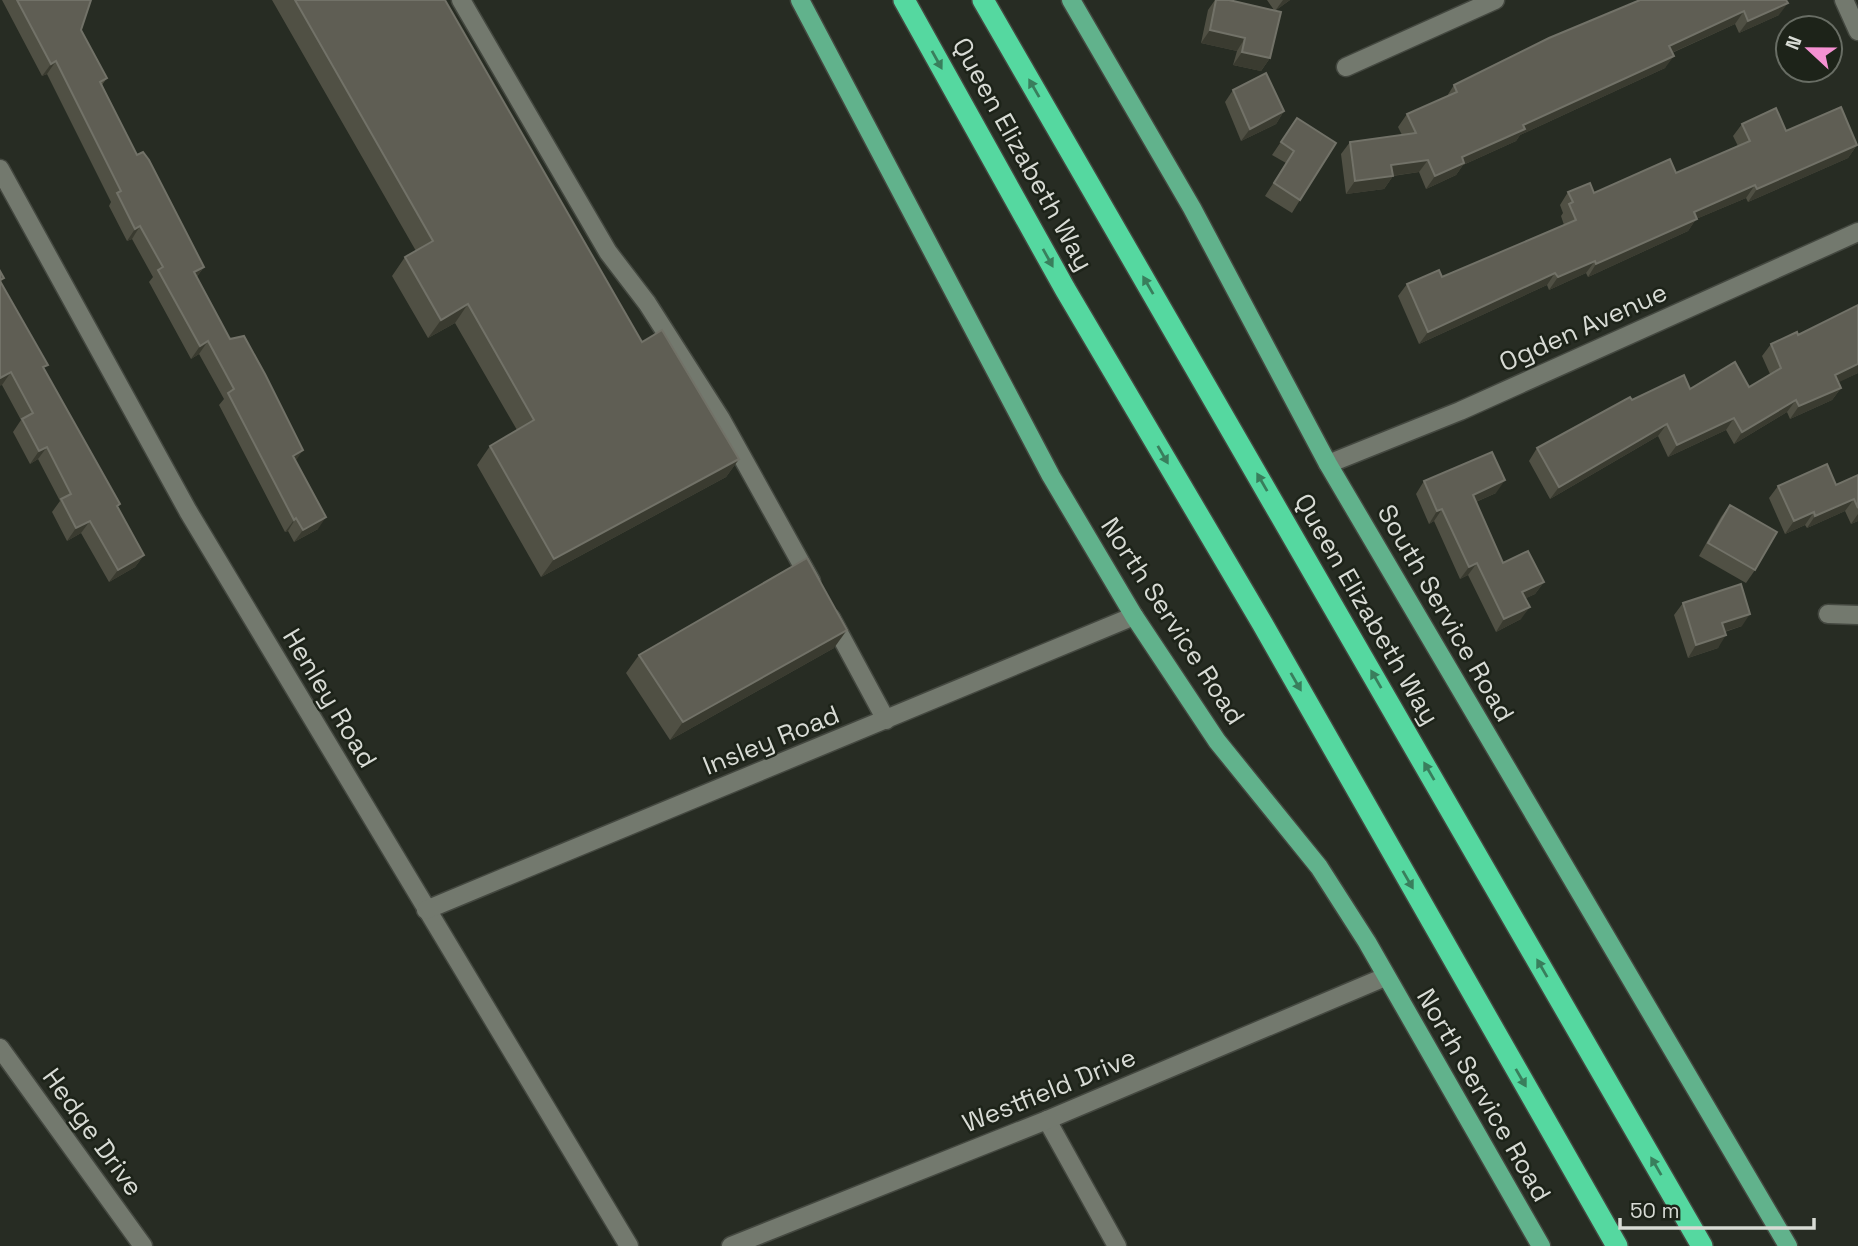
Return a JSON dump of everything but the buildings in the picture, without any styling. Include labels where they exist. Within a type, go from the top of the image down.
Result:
[{"type":"highway","name":"Queen Elizabeth Way","points":[[904,0],[1065,289],[1262,623],[1616,1246]]},
{"type":"highway","name":"Queen Elizabeth Way","points":[[983,0],[1702,1246]]},
{"type":"main road","name":"North Service Road","points":[[800,0],[1051,476],[1134,616],[1217,741],[1319,867],[1541,1246]]},
{"type":"main road","name":"South Service Road","points":[[1071,0],[1192,208],[1328,464],[1788,1246]]},
{"type":"street","points":[[461,0],[608,252],[647,303],[721,419],[886,720]]},
{"type":"street","points":[[1346,67],[1495,0]]},
{"type":"street","points":[[1844,0],[1858,32]]},
{"type":"street","name":"Henley Road","points":[[0,169],[188,511],[629,1246]]},
{"type":"street","name":"Ogden Avenue","points":[[1328,464],[1460,411],[1858,232]]},
{"type":"street","points":[[1828,614],[1858,615]]},
{"type":"street","name":"Insley Road","points":[[426,910],[1134,616]]},
{"type":"street","name":"Westfield Drive","points":[[731,1246],[1048,1120],[1385,977]]},
{"type":"street","name":"Hedge Drive","points":[[0,1048],[143,1246]]},
{"type":"street","points":[[1048,1120],[1117,1246]]}]
